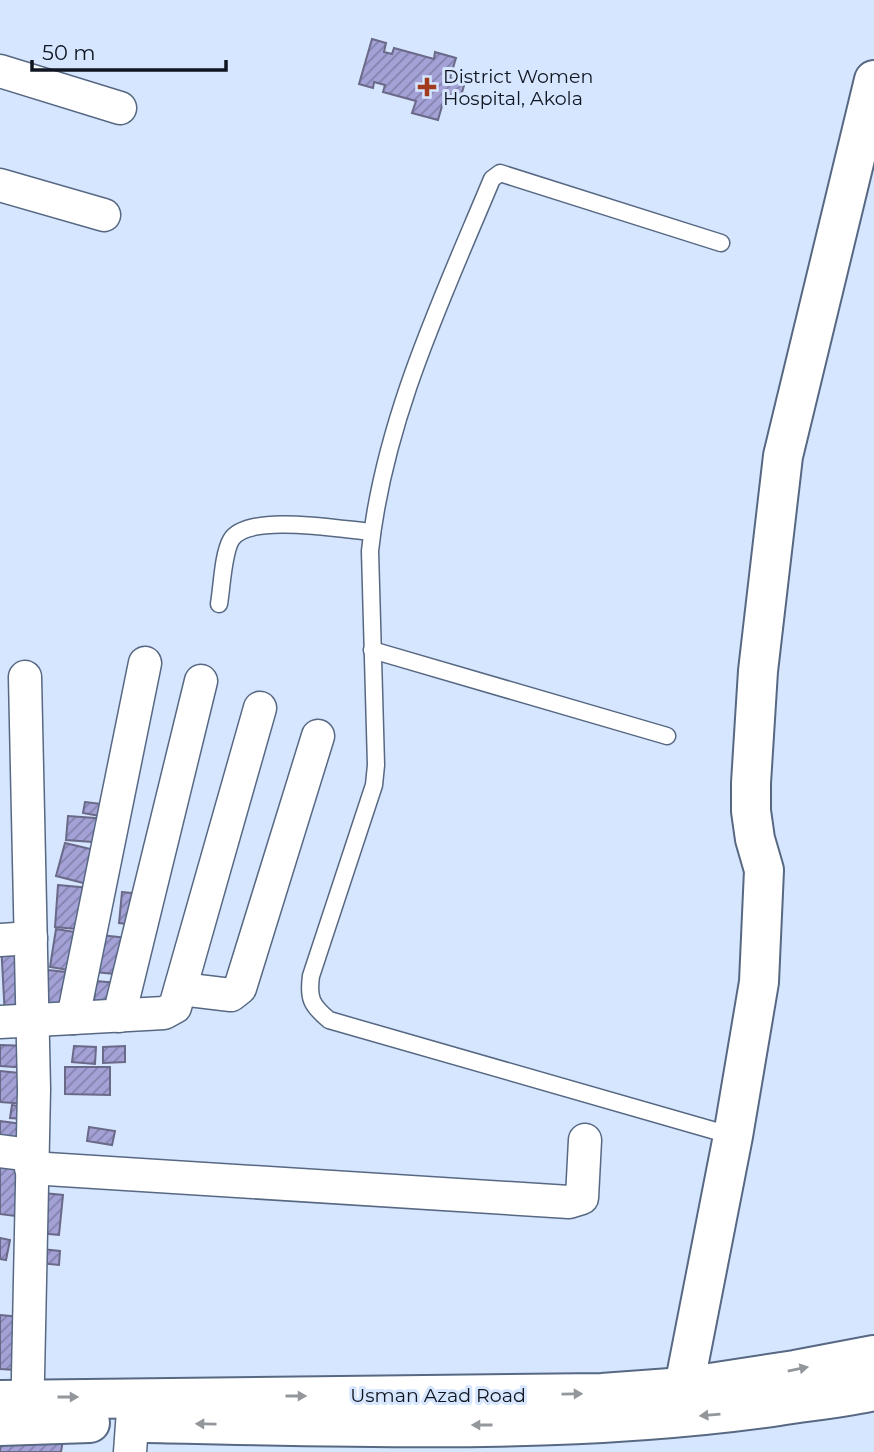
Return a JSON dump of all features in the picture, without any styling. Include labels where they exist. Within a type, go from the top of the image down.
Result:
[{"type":"main road","points":[[684,1387],[733,1136],[759,982],[764,870],[755,839],[751,783],[758,671],[783,456],[874,80]]},
{"type":"main road","name":"Usman Azad Road","points":[[132,1424],[684,1387],[795,1370],[874,1354]]},
{"type":"main road","name":"Usman Azad Road","points":[[13,1412],[132,1424],[584,1425],[719,1414],[874,1391]]},
{"type":"street","points":[[0,71],[120,108]]},
{"type":"street","points":[[0,185],[104,215]]},
{"type":"street","points":[[73,1018],[145,663]]},
{"type":"street","points":[[13,1412],[34,1090],[32,1020],[15,939],[24,677]]},
{"type":"street","points":[[119,1016],[201,681]]},
{"type":"street","points":[[0,1022],[119,1016],[170,1010],[175,1007],[260,708]]},
{"type":"street","points":[[181,989],[231,995],[240,988],[318,736]]},
{"type":"street","points":[[0,1151],[31,1162],[569,1202],[582,1198],[585,1140]]},
{"type":"lane","points":[[721,243],[499,173],[496,175],[423,344],[396,424],[372,532],[369,572],[376,765],[374,785],[311,976],[309,992],[314,1008],[329,1020],[733,1136]]},
{"type":"lane","points":[[219,604],[228,545],[232,536],[243,530],[278,524],[372,532]]},
{"type":"lane","points":[[372,650],[667,736]]},
{"type":"building","points":[[372,39],[386,43],[384,52],[392,54],[394,48],[434,59],[435,52],[456,58],[450,78],[465,82],[459,103],[444,99],[438,120],[412,113],[416,101],[383,92],[385,85],[374,82],[373,88],[359,84]]},
{"type":"building","points":[[85,802],[102,804],[100,816],[83,813]]},
{"type":"building","points":[[68,816],[108,819],[106,843],[66,840]]},
{"type":"building","points":[[65,843],[103,852],[95,886],[56,876]]},
{"type":"building","points":[[58,885],[90,888],[87,930],[55,927]]},
{"type":"building","points":[[122,892],[140,894],[137,925],[119,923]]},
{"type":"building","points":[[56,929],[81,933],[75,971],[50,967]]},
{"type":"building","points":[[100,935],[127,938],[123,975],[96,972]]},
{"type":"building","points":[[24,942],[27,1016],[5,1017],[1,943]]},
{"type":"building","points":[[48,970],[75,973],[71,1011],[44,1008]]},
{"type":"building","points":[[96,981],[117,983],[115,1003],[94,1001]]},
{"type":"building","points":[[0,1045],[30,1046],[28,1068],[0,1066]]},
{"type":"building","points":[[74,1046],[96,1047],[95,1064],[72,1062]]},
{"type":"building","points":[[125,1046],[125,1062],[103,1063],[103,1047]]},
{"type":"building","points":[[65,1067],[110,1067],[110,1095],[65,1094]]},
{"type":"building","points":[[0,1071],[29,1074],[26,1104],[0,1102]]},
{"type":"building","points":[[12,1105],[24,1107],[23,1119],[10,1118]]},
{"type":"building","points":[[0,1121],[30,1125],[27,1148],[0,1145]]},
{"type":"building","points":[[89,1127],[115,1131],[112,1145],[87,1141]]},
{"type":"building","points":[[0,1162],[24,1166],[15,1216],[0,1214]]},
{"type":"building","points":[[43,1193],[63,1195],[59,1235],[38,1233]]},
{"type":"building","points":[[0,1238],[10,1240],[6,1260],[0,1259]]},
{"type":"building","points":[[41,1249],[60,1251],[59,1265],[40,1263]]},
{"type":"building","points":[[0,1315],[21,1317],[15,1370],[0,1369]]},
{"type":"building","points":[[0,1433],[63,1440],[61,1452],[0,1452]]},
{"type":"place","name":"District Women Hospital, Akola","points":[[427,87]]}]
